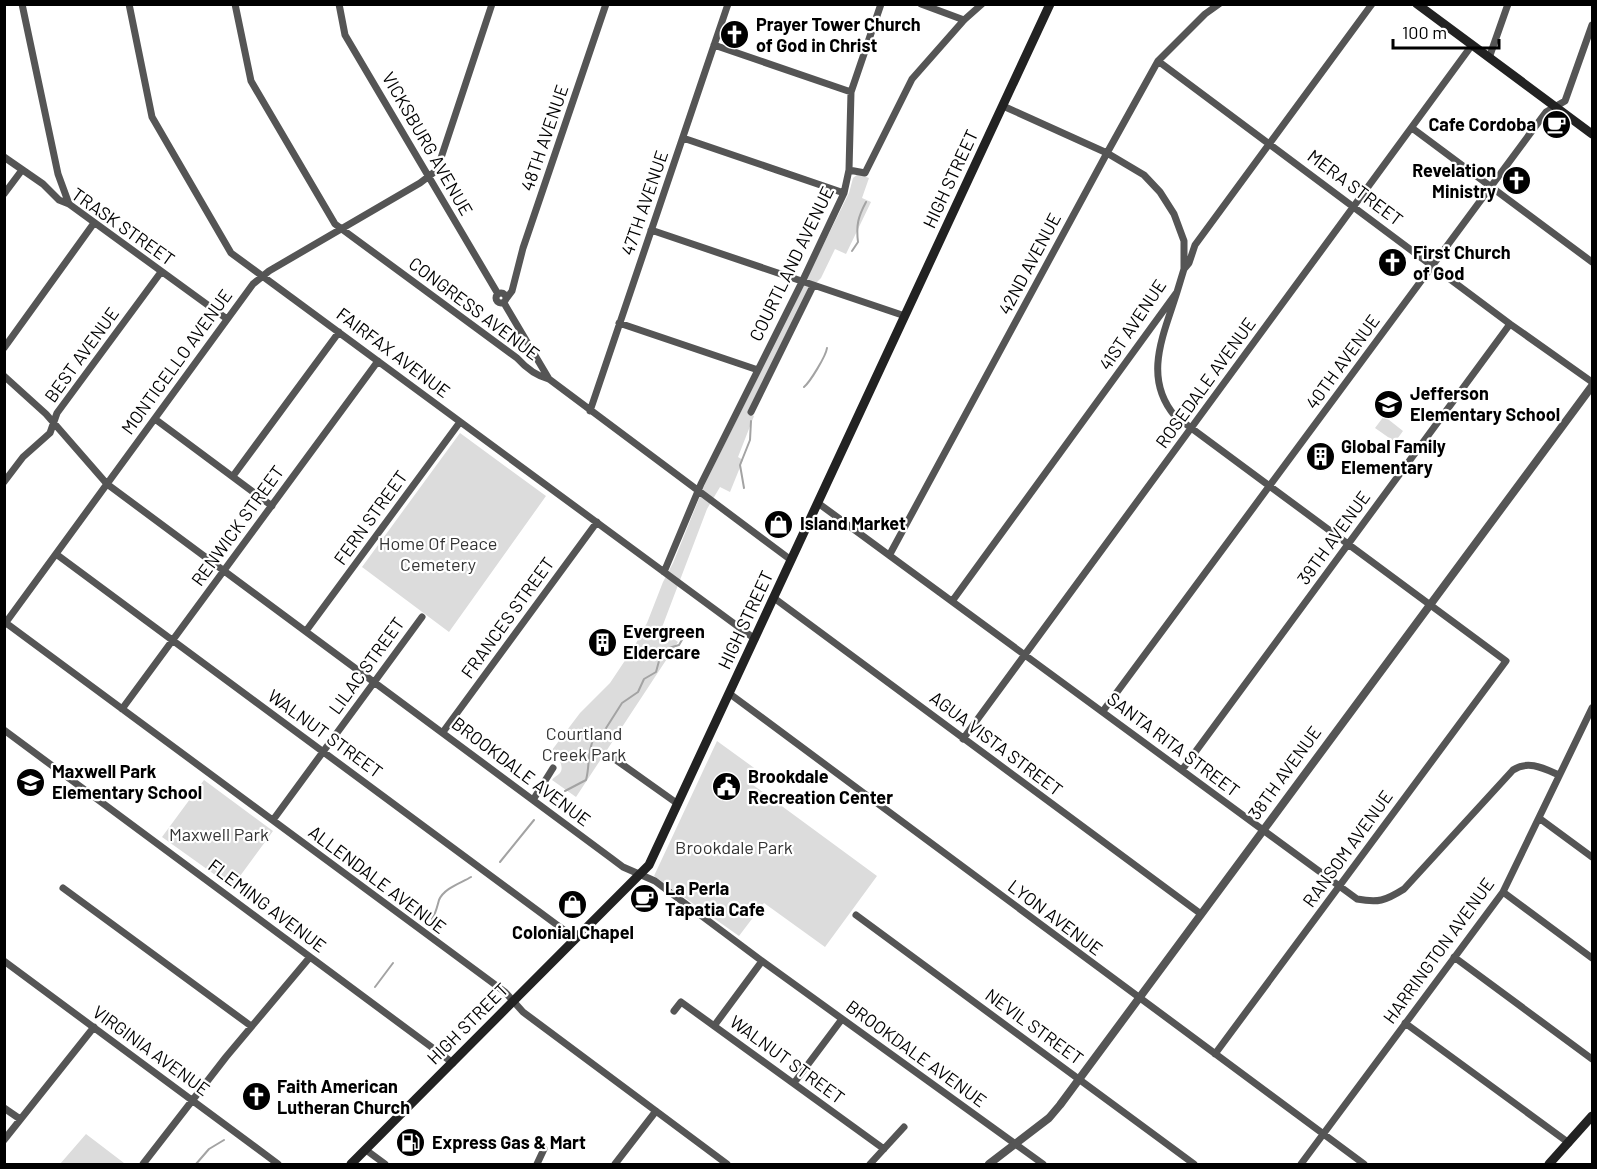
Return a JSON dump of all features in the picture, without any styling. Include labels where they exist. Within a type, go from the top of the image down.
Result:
[{"type":"main road","name":"HIGH STREET","points":[[351,1164],[649,865],[1050,4]]},
{"type":"main road","points":[[1417,4],[1593,134]]},
{"type":"main road","points":[[1549,1164],[1593,1116]]},
{"type":"street","points":[[22,4],[60,179],[69,204]]},
{"type":"street","name":"FAIRFAX AVENUE","points":[[129,4],[152,117],[231,253],[755,639]]},
{"type":"street","name":"CONGRESS AVENUE","points":[[235,4],[251,81],[335,224],[540,377],[549,379],[791,560]]},
{"type":"street","name":"VICKSBURG AVENUE","points":[[339,4],[345,35],[499,293],[496,298],[497,302],[505,301]]},
{"type":"street","points":[[429,177],[437,170],[492,4]]},
{"type":"street","name":"48TH AVENUE","points":[[505,301],[511,296],[513,282],[606,4]]},
{"type":"street","name":"47TH AVENUE","points":[[590,411],[728,4]]},
{"type":"street","points":[[849,170],[851,92],[881,4]]},
{"type":"street","points":[[921,4],[964,20]]},
{"type":"street","name":"COURTLAND AVENUE","points":[[664,572],[698,491],[844,193],[849,170],[865,173],[912,79],[964,20],[982,4]]},
{"type":"street","name":"42ND AVENUE","points":[[890,555],[1158,61],[1205,14],[1219,4]]},
{"type":"street","name":"41ST AVENUE","points":[[953,600],[1149,332],[1177,292],[1195,245],[1372,4]]},
{"type":"street","points":[[1489,58],[1508,4]]},
{"type":"street","name":"40TH AVENUE","points":[[1103,711],[1546,112],[1565,100],[1593,25]]},
{"type":"street","points":[[714,45],[851,92]]},
{"type":"street","name":"ROSEDALE AVENUE","points":[[963,739],[1472,45]]},
{"type":"street","name":"MERA STREET","points":[[1158,61],[1593,384]]},
{"type":"street","points":[[1003,106],[1107,153],[1144,175],[1160,192],[1174,213],[1184,241],[1184,269]]},
{"type":"street","points":[[1412,128],[1593,262]]},
{"type":"street","points":[[683,138],[844,193]]},
{"type":"street","name":"TRASK STREET","points":[[4,157],[46,188],[59,201],[69,204],[227,319]]},
{"type":"street","points":[[4,194],[22,170]]},
{"type":"street","name":"MONTICELLO AVENUE","points":[[5,624],[253,284],[262,276],[429,177]]},
{"type":"street","points":[[46,188],[60,179]]},
{"type":"street","points":[[4,348],[94,223]]},
{"type":"street","points":[[651,230],[905,316]]},
{"type":"street","points":[[1184,241],[1195,245]]},
{"type":"street","name":"BEST AVENUE","points":[[4,482],[23,457],[50,433],[57,413],[161,272]]},
{"type":"street","points":[[499,293],[513,282]]},
{"type":"street","name":"COURTLAND AVENUE","points":[[751,412],[813,286]]},
{"type":"street","points":[[1177,292],[1162,341],[1156,371],[1160,389],[1175,416],[1270,488],[1431,604]]},
{"type":"street","points":[[505,301],[528,347],[549,379]]},
{"type":"street","points":[[619,323],[758,370]]},
{"type":"street","name":"39TH AVENUE","points":[[1182,770],[1510,324]]},
{"type":"street","points":[[233,476],[339,332]]},
{"type":"street","points":[[1149,332],[1162,341]]},
{"type":"street","points":[[517,358],[528,347]]},
{"type":"street","name":"RENWICK STREET","points":[[122,709],[378,361]]},
{"type":"street","name":"BROOKDALE AVENUE","points":[[4,376],[27,395],[54,423],[107,484],[623,867],[655,881],[762,962],[1043,1164]]},
{"type":"street","name":"38TH AVENUE","points":[[989,1164],[1049,1118],[1079,1080],[1593,384]]},
{"type":"street","points":[[155,419],[272,506]]},
{"type":"street","name":"FERN STREET","points":[[306,632],[460,422]]},
{"type":"street","name":"SANTA RITA STREET","points":[[818,503],[1357,899],[1373,902],[1388,899],[1404,889],[1520,765],[1529,764],[1558,775]]},
{"type":"street","name":"FRANCES STREET","points":[[443,732],[597,522]]},
{"type":"street","name":"WALNUT STREET","points":[[56,554],[576,939]]},
{"type":"street","name":"AGUA VISTA STREET","points":[[774,598],[1201,914]]},
{"type":"street","name":"RANSOM AVENUE","points":[[1215,1054],[1506,661],[1431,604]]},
{"type":"street","name":"LILAC STREET","points":[[273,820],[422,617]]},
{"type":"street","name":"ALLENDALE AVENUE","points":[[5,624],[505,992],[523,1012],[727,1164]]},
{"type":"street","name":"LYON AVENUE","points":[[730,694],[1364,1164]]},
{"type":"street","name":"HARRINGTON AVENUE","points":[[1301,1164],[1503,892],[1558,775],[1593,708]]},
{"type":"street","name":"FLEMING AVENUE","points":[[4,730],[453,1063]]},
{"type":"street","points":[[609,755],[678,804]]},
{"type":"street","points":[[533,800],[554,768]]},
{"type":"street","points":[[1539,818],[1593,857]]},
{"type":"street","points":[[63,888],[251,1026]]},
{"type":"street","points":[[1503,892],[1593,958]]},
{"type":"street","name":"NEVIL STREET","points":[[856,915],[1194,1164]]},
{"type":"street","points":[[143,1164],[251,1026],[310,957]]},
{"type":"street","points":[[1454,957],[1593,1059]]},
{"type":"street","name":"VIRGINIA AVENUE","points":[[4,961],[278,1164]]},
{"type":"street","points":[[714,1026],[762,962]]},
{"type":"street","name":"WALNUT STREET","points":[[674,1011],[681,1002],[884,1149]]},
{"type":"street","points":[[794,1083],[842,1019]]},
{"type":"street","points":[[1405,1023],[1569,1143]]},
{"type":"street","points":[[4,1140],[94,1028]]},
{"type":"street","points":[[4,1108],[20,1119]]},
{"type":"street","points":[[615,1164],[656,1111]]},
{"type":"street","points":[[870,1164],[904,1126]]},
{"type":"street","points":[[537,1164],[544,1149]]},
{"type":"street","points":[[366,1150],[385,1164]]},
{"type":"green space","name":"Courtland Creek Park","points":[[858,174],[869,178],[862,198],[871,202],[846,254],[835,249],[821,278],[807,292],[749,413],[754,416],[738,457],[743,460],[730,492],[720,487],[707,509],[661,630],[678,642],[576,797],[552,780],[560,773],[562,767],[552,750],[580,713],[610,683],[647,623],[705,484],[849,193],[853,178]]},
{"type":"green space","points":[[1384,416],[1403,431],[1395,442],[1375,428]]},
{"type":"green space","name":"Home Of Peace Cemetery","points":[[460,433],[546,496],[449,632],[362,567]]},
{"type":"green space","name":"Brookdale Park","points":[[717,741],[757,770],[749,782],[877,876],[825,947],[764,903],[739,936],[654,876]]},
{"type":"green space","name":"Maxwell Park","points":[[204,780],[273,831],[232,887],[162,837]]},
{"type":"green space","points":[[86,1134],[124,1163],[125,1164],[60,1164]]},
{"type":"waterway","points":[[852,251],[858,242],[858,221],[866,202]]},
{"type":"waterway","points":[[804,387],[817,369],[827,348]]},
{"type":"waterway","points":[[744,488],[740,465],[750,440],[751,421]]},
{"type":"waterway","points":[[565,791],[586,780],[590,748],[594,738],[601,736],[622,703],[638,692],[644,679],[656,672],[662,650],[679,645],[686,633]]},
{"type":"waterway","points":[[500,862],[534,820]]},
{"type":"waterway","points":[[432,919],[441,896],[453,886],[471,877]]},
{"type":"waterway","points":[[375,987],[393,963]]},
{"type":"waterway","points":[[196,1164],[209,1149],[224,1140]]},
{"type":"place","name":"Prayer Tower Church of God in Christ","points":[[735,35]]},
{"type":"place","name":"Cafe Cordoba","points":[[1557,125]]},
{"type":"place","name":"Revelation Ministry","points":[[1517,181]]},
{"type":"place","name":"First Church of God","points":[[1392,263]]},
{"type":"place","name":"Jefferson Elementary School","points":[[1389,404]]},
{"type":"place","name":"Global Family Elementary","points":[[1320,457]]},
{"type":"place","name":"Island Market","points":[[779,524]]},
{"type":"place","name":"Evergreen Eldercare","points":[[602,642]]},
{"type":"place","name":"Maxwell Park Elementary School","points":[[31,782]]},
{"type":"place","name":"Brookdale Recreation Center","points":[[727,787]]},
{"type":"place","name":"La Perla Tapatia Cafe","points":[[644,899]]},
{"type":"place","name":"Colonial Chapel","points":[[573,904]]},
{"type":"place","name":"Faith American Lutheran Church","points":[[256,1097]]},
{"type":"place","name":"Express Gas & Mart","points":[[411,1143]]}]
